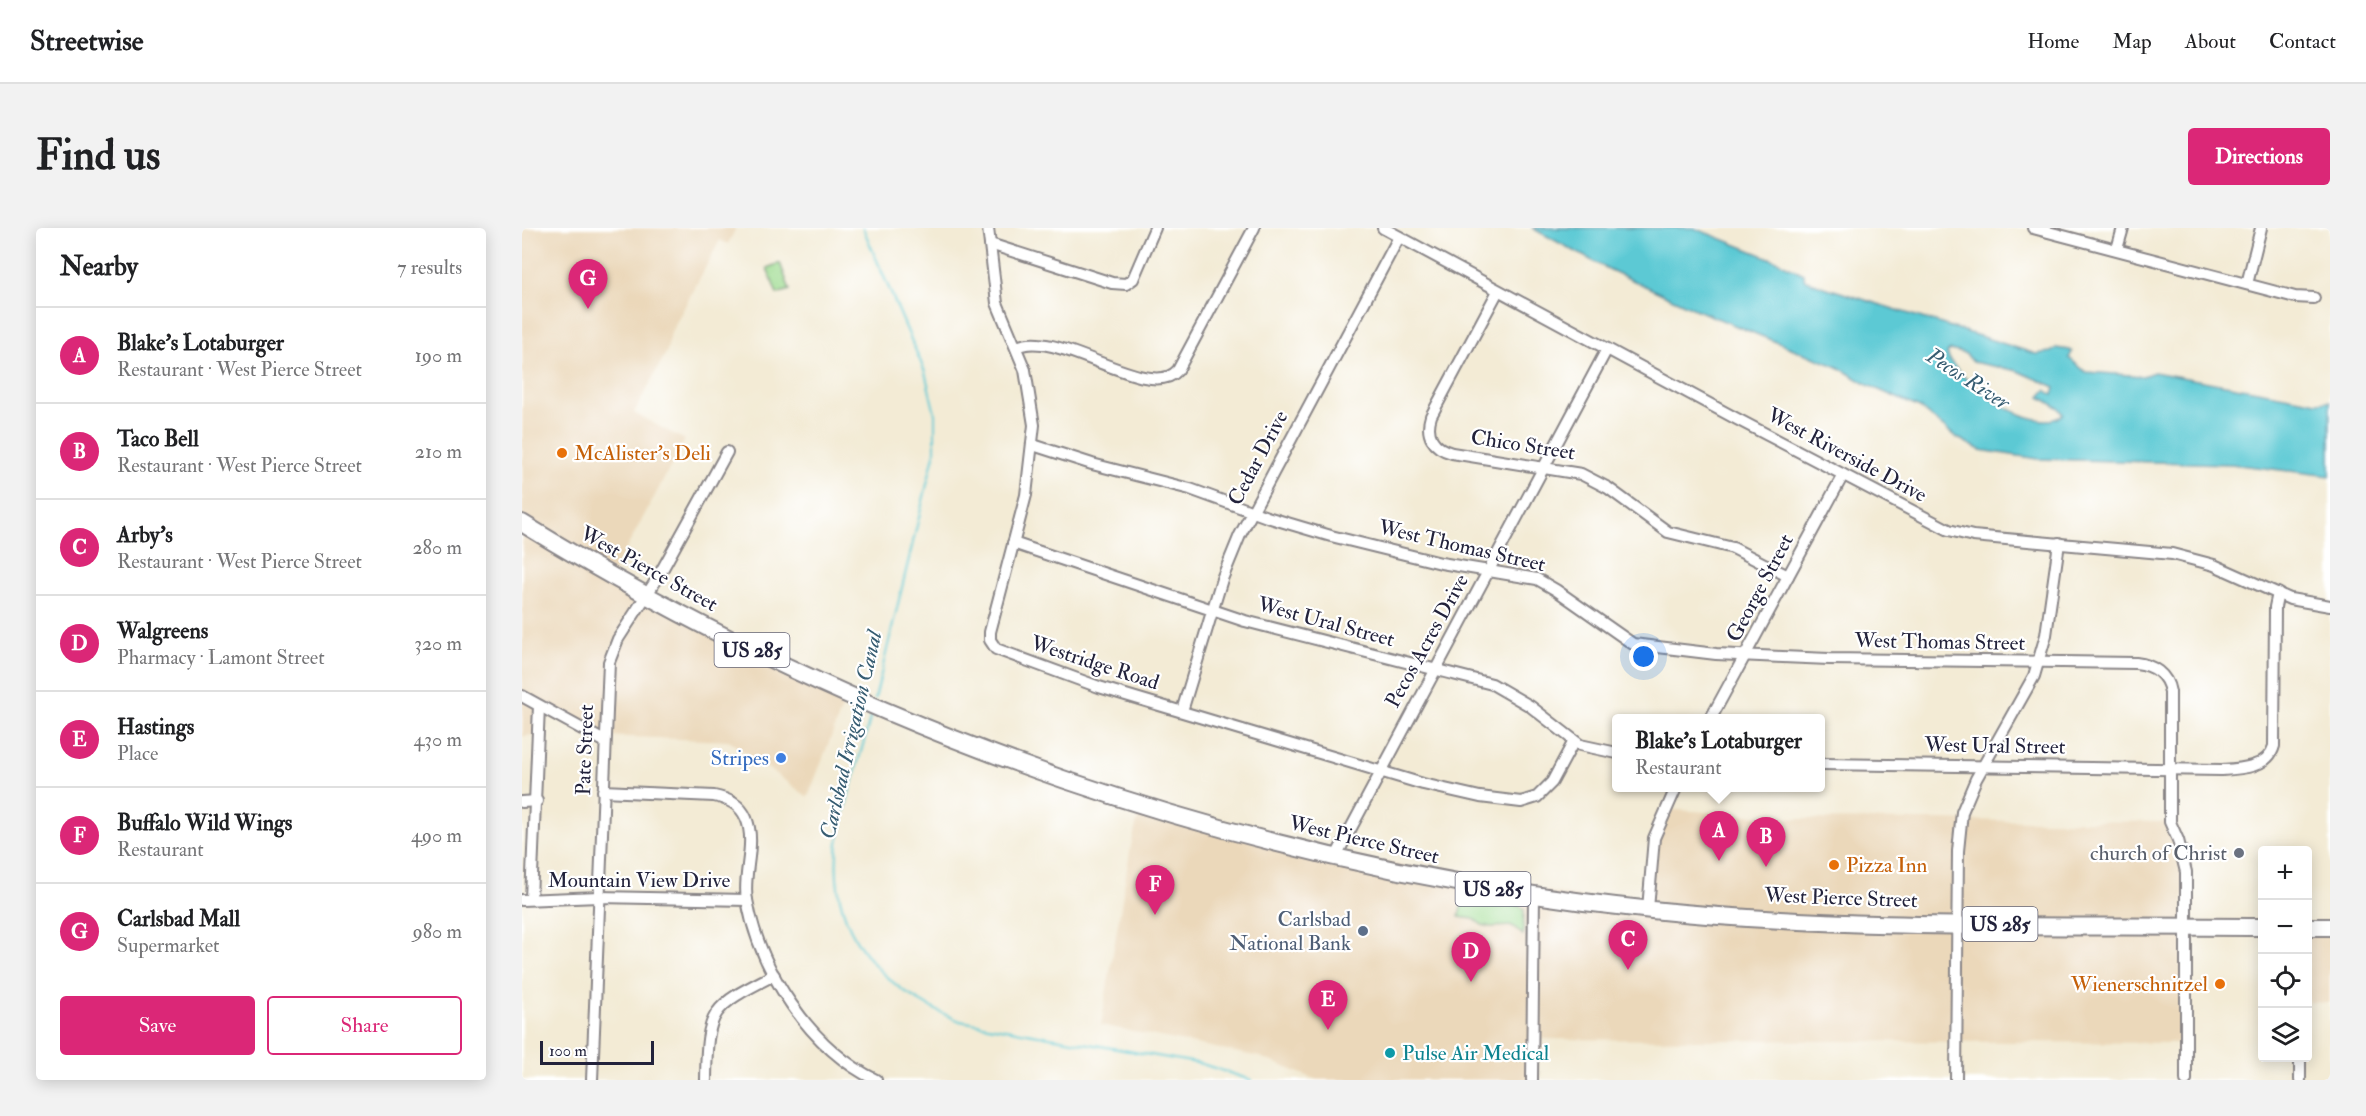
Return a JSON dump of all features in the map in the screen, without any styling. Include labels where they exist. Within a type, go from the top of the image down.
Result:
[{"type":"highway","name":"West Pierce Street","points":[[522,523],[646,596],[730,639],[860,700],[971,747],[1141,806],[1335,858],[1534,896],[1648,909],[1810,921],[2258,927]]},
{"type":"highway","points":[[2312,927],[2330,927]]},
{"type":"street","name":"Westridge Road","points":[[988,228],[997,303],[1017,348],[1030,393],[1033,445],[1026,495],[990,632],[992,645],[1002,652],[1047,669],[1182,711],[1444,790],[1510,802],[1527,801],[1539,796],[1552,782],[1575,741]]},
{"type":"street","points":[[990,244],[1112,283],[1126,284],[1133,279],[1155,228]]},
{"type":"street","points":[[1017,348],[1027,343],[1046,345],[1149,378],[1170,377],[1178,370],[1254,228]]},
{"type":"street","name":"West Riverside Drive","points":[[1383,228],[1843,475],[1929,520],[1962,534],[2150,551],[2193,559],[2214,565],[2301,602],[2330,606]]},
{"type":"street","points":[[2033,228],[2295,297],[2313,298]]},
{"type":"street","points":[[2116,249],[2122,228]]},
{"type":"street","points":[[2247,284],[2261,228]]},
{"type":"street","name":"Cedar Drive","points":[[1182,711],[1229,560],[1251,511],[1399,237]]},
{"type":"street","name":"Chico Street","points":[[1498,291],[1431,416],[1429,434],[1435,444],[1444,451],[1574,472],[1594,480],[1668,532],[1733,548],[1788,576]]},
{"type":"street","name":"Pecos Acres Drive","points":[[1335,858],[1607,349]]},
{"type":"street","name":"West Thomas Street","points":[[1033,445],[1103,467],[1190,489],[1303,528],[1414,557],[1545,582],[1633,644],[1746,655],[2038,663],[2129,663],[2152,666],[2169,685],[2170,822],[2178,840],[2186,872],[2186,1080]]},
{"type":"street","name":"Pate Street","points":[[592,1080],[609,662],[618,639],[646,596],[727,452]]},
{"type":"street","name":"George Street","points":[[1713,714],[1843,475]]},
{"type":"street","name":"West Ural Street","points":[[1013,543],[1245,621],[1502,688],[1530,706],[1575,741],[1588,748],[1612,752]]},
{"type":"street","points":[[1956,1080],[1960,822],[1966,799],[1983,765],[2034,676],[2048,625],[2059,543]]},
{"type":"street","name":"West Ural Street","points":[[1825,764],[2242,768],[2261,762],[2270,756],[2274,736],[2275,607],[2278,593]]},
{"type":"street","points":[[522,696],[604,741]]},
{"type":"street","points":[[526,899],[537,801],[539,706]]},
{"type":"street","points":[[603,791],[714,796],[735,804],[747,819],[749,833],[747,900],[762,948],[774,975],[825,1044],[852,1068],[876,1080]]},
{"type":"street","points":[[1648,909],[1654,838],[1674,792]]},
{"type":"street","points":[[522,802],[537,801]]},
{"type":"street","points":[[1532,1080],[1534,896]]},
{"type":"street","name":"Mountain View Drive","points":[[526,899],[599,897],[747,900]]},
{"type":"street","points":[[706,1080],[707,1038],[716,1014],[733,997],[774,975]]},
{"type":"street","points":[[2300,1062],[2300,1080]]},
{"type":"shaded area","points":[[532,228],[736,228],[728,244],[720,240],[671,332],[667,351],[634,413],[685,440],[612,575],[847,695],[808,797],[729,741],[605,736],[540,707],[538,735],[522,736],[522,230]]},
{"type":"shaded area","points":[[1141,806],[1285,845],[1648,909],[1653,847],[1664,809],[1799,819],[2170,822],[2183,856],[2186,1043],[1532,1039],[1532,1080],[1317,1080],[1260,1057],[1101,1025],[1131,846]]},
{"type":"shaded area","points":[[2312,927],[2330,927],[2330,1003],[2312,1002]]},
{"type":"green space","points":[[780,263],[790,290],[777,294],[767,268]]},
{"type":"green space","points":[[1468,897],[1520,906],[1524,910],[1523,935],[1513,926],[1491,927],[1482,925],[1474,919],[1459,917],[1462,902]]},
{"type":"water","points":[[1532,228],[1694,228],[1777,261],[1804,274],[1804,279],[1821,286],[2036,354],[2051,352],[2056,348],[2070,350],[2072,352],[2069,358],[2086,372],[2143,376],[2154,372],[2317,402],[2330,401],[2330,476],[2231,464],[2038,459],[1980,450],[1956,437],[1920,408],[1868,385],[1838,367],[1697,310],[1602,266]],"holes":[[[1950,350],[1966,354],[1973,362],[2018,371],[2055,387],[2053,395],[2046,390],[2040,397],[2059,408],[2063,414],[2051,420],[2035,419],[1998,403],[1965,377],[1947,353]]]},
{"type":"waterway","name":"Carlsbad Irrigation Canal","points":[[863,228],[925,372],[935,414],[935,451],[875,699]]},
{"type":"waterway","name":"Carlsbad Irrigation Canal","points":[[872,710],[843,815],[837,864],[839,896],[848,924],[862,949],[880,971],[903,990],[930,1007],[960,1021],[1202,1064],[1251,1080]]},
{"type":"place","name":"Carlsbad Mall","points":[[588,309]]},
{"type":"place","name":"McAlister's Deli","points":[[562,453]]},
{"type":"place","name":"Stripes","points":[[781,758]]},
{"type":"place","name":"church of Christ","points":[[2239,853]]},
{"type":"place","name":"Blake's Lotaburger","points":[[1719,861]]},
{"type":"place","name":"Pizza Inn","points":[[1834,865]]},
{"type":"place","name":"Taco Bell","points":[[1766,867]]},
{"type":"place","name":"Buffalo Wild Wings","points":[[1155,915]]},
{"type":"place","name":"Carlsbad National Bank","points":[[1363,931]]},
{"type":"place","name":"Arby's","points":[[1628,970]]},
{"type":"place","name":"Walgreens","points":[[1471,982]]},
{"type":"place","name":"Wienerschnitzel","points":[[2220,984]]},
{"type":"place","name":"Hastings","points":[[1328,1030]]},
{"type":"place","name":"Pulse Air Medical","points":[[1390,1053]]},
{"type":"water label","name":"Pecos River","points":[[1968,379]]}]
